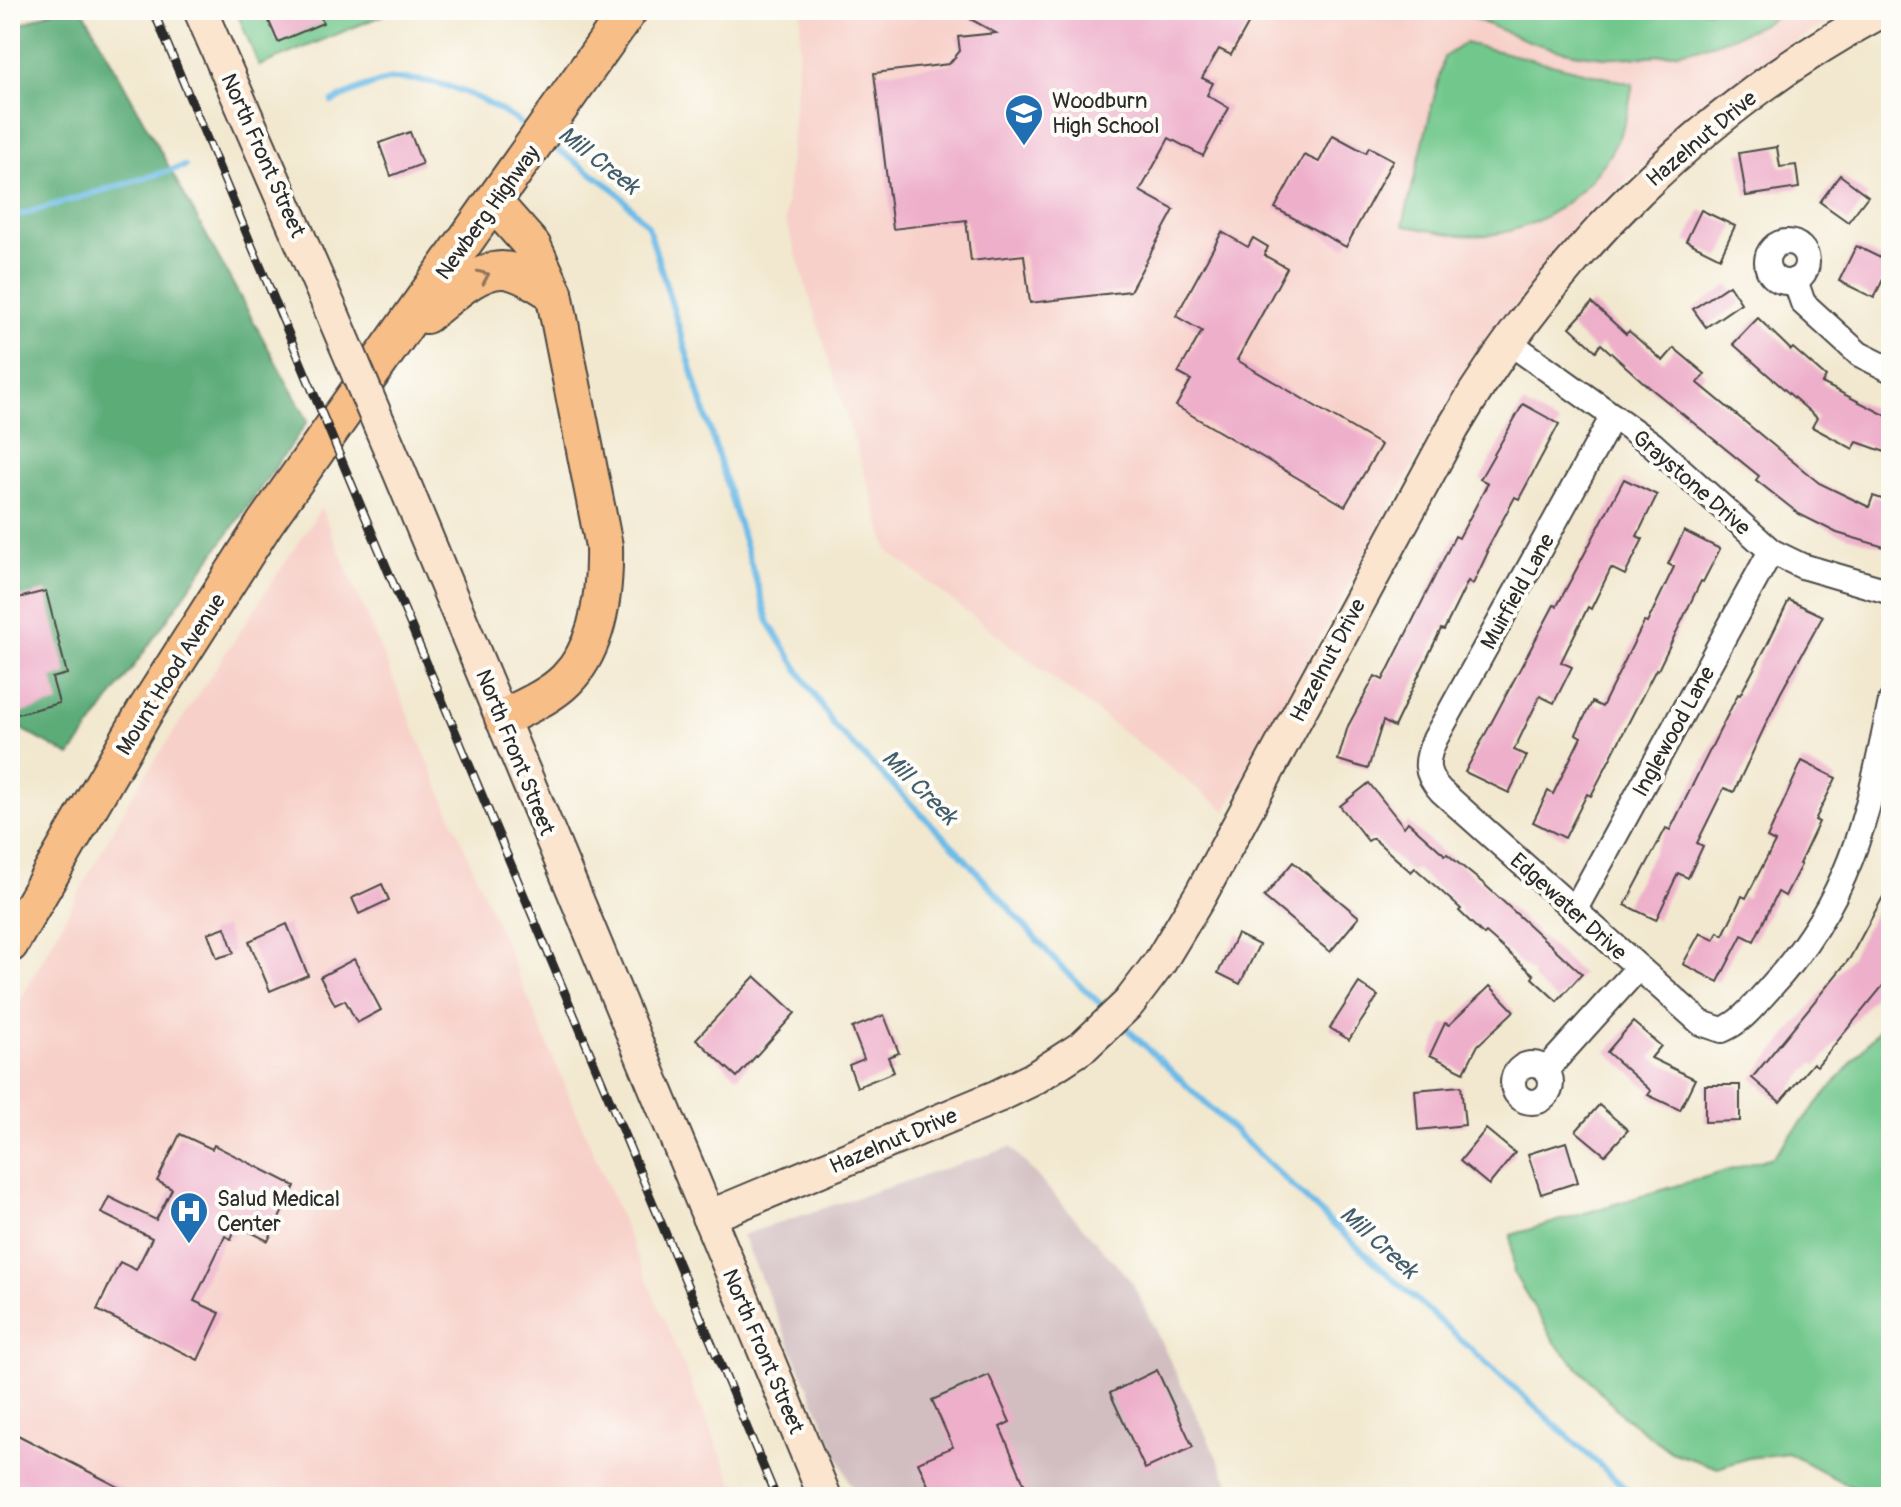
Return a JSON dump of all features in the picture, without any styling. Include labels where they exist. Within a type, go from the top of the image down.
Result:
[{"type":"main road","name":"Newberg Highway","points":[[342,412],[629,10]]},
{"type":"main road","points":[[494,203],[533,247],[554,293],[603,529],[603,583],[592,634],[575,670],[546,695],[503,718]]},
{"type":"main road","points":[[397,337],[459,290],[488,273],[512,271],[554,293]]},
{"type":"main road","name":"Mount Hood Avenue","points":[[10,944],[144,713],[265,523],[342,412]]},
{"type":"street","name":"North Front Street","points":[[200,10],[503,718],[592,941],[825,1497]]},
{"type":"street","name":"Hazelnut Drive","points":[[708,1217],[1010,1090],[1064,1059],[1129,1003],[1160,962],[1201,894],[1446,440],[1509,342],[1592,238],[1684,149],[1810,52],[1884,10]]},
{"type":"street","points":[[1795,280],[1803,303],[1859,354],[1891,370]]},
{"type":"street","name":"Graystone Drive","points":[[1509,342],[1668,458],[1771,551],[1802,566],[1891,592]]},
{"type":"street","name":"Muirfield Lane","points":[[1426,768],[1435,739],[1613,416]]},
{"type":"street","name":"Inglewood Lane","points":[[1574,911],[1771,551]]},
{"type":"street","name":"Edgewater Drive","points":[[1426,768],[1431,781],[1441,791],[1638,968],[1701,1023],[1722,1030],[1744,1017],[1786,970],[1822,920],[1855,851],[1867,815],[1891,701]]},
{"type":"street","points":[[1546,1070],[1638,968]]},
{"type":"shaded area","points":[[802,10],[1850,10],[1798,40],[1681,130],[1570,236],[1500,325],[1435,425],[1226,811],[889,552],[785,219]]},
{"type":"shaded area","points":[[321,508],[739,1497],[10,1497],[10,1019],[131,797]]},
{"type":"shaded area","points":[[1011,1147],[1132,1282],[1236,1497],[856,1497],[742,1235]]},
{"type":"green space","points":[[55,10],[83,10],[308,421],[70,756],[10,723],[10,29]]},
{"type":"green space","points":[[236,10],[396,10],[259,66]]},
{"type":"green space","points":[[1456,10],[1788,10],[1730,38],[1699,47],[1668,54],[1604,57],[1541,45]]},
{"type":"green space","points":[[1465,43],[1633,84],[1623,127],[1603,165],[1589,182],[1556,210],[1537,221],[1495,234],[1460,235],[1403,225],[1444,57]]},
{"type":"green space","points":[[1891,1015],[1891,1497],[1870,1497],[1788,1453],[1748,1458],[1718,1468],[1671,1452],[1622,1415],[1556,1344],[1514,1274],[1511,1235],[1773,1157]]},
{"type":"building","points":[[264,10],[318,10],[323,23],[278,42]]},
{"type":"building","name":"Woodburn High School","points":[[954,10],[1256,10],[1231,55],[1219,49],[1202,78],[1213,83],[1207,95],[1229,108],[1203,156],[1169,138],[1140,191],[1174,210],[1130,291],[1030,303],[1024,255],[971,261],[966,220],[893,229],[874,73],[949,64],[960,51],[958,37],[996,33]]},
{"type":"building","points":[[410,132],[422,164],[391,176],[379,143]]},
{"type":"building","points":[[1333,135],[1366,153],[1369,147],[1393,160],[1346,247],[1275,208],[1304,155],[1319,162]]},
{"type":"building","points":[[1777,147],[1780,167],[1796,165],[1799,188],[1746,196],[1739,153]]},
{"type":"building","points":[[1840,175],[1868,196],[1848,222],[1820,202]]},
{"type":"building","points":[[1701,210],[1735,226],[1720,258],[1686,241]]},
{"type":"building","points":[[1222,232],[1248,247],[1253,238],[1268,247],[1264,255],[1287,268],[1237,360],[1381,445],[1345,506],[1176,406],[1191,380],[1178,373],[1202,331],[1176,316]]},
{"type":"building","points":[[1856,246],[1891,263],[1874,298],[1839,281]]},
{"type":"building","points":[[1729,285],[1741,303],[1706,327],[1693,309]]},
{"type":"building","points":[[1592,303],[1626,334],[1629,331],[1663,361],[1674,348],[1705,374],[1698,383],[1819,483],[1869,507],[1873,496],[1891,502],[1891,549],[1837,533],[1799,514],[1756,480],[1759,476],[1601,344],[1596,351],[1570,327]]},
{"type":"building","points":[[1758,318],[1791,350],[1793,348],[1826,377],[1822,383],[1891,418],[1891,454],[1857,442],[1853,449],[1812,427],[1817,418],[1733,344]]},
{"type":"building","points":[[1523,404],[1559,424],[1519,499],[1515,497],[1486,551],[1473,584],[1468,581],[1444,630],[1441,629],[1394,727],[1383,721],[1368,769],[1338,760],[1348,726],[1375,676],[1383,680],[1455,536],[1459,538],[1488,483],[1480,479]]},
{"type":"building","points":[[1624,479],[1657,495],[1637,536],[1643,539],[1625,575],[1611,568],[1591,609],[1588,607],[1561,662],[1572,667],[1554,703],[1540,696],[1514,750],[1527,756],[1509,793],[1465,772]]},
{"type":"building","points":[[1684,531],[1720,549],[1591,796],[1587,794],[1565,838],[1533,822],[1548,791],[1553,794],[1581,737],[1576,734],[1592,702],[1602,707],[1644,622],[1647,623],[1674,567],[1668,564]]},
{"type":"building","points":[[46,591],[67,674],[52,678],[59,703],[10,716],[10,600]]},
{"type":"building","points":[[1789,600],[1823,616],[1780,694],[1734,792],[1724,788],[1697,843],[1703,846],[1688,878],[1678,873],[1656,920],[1625,905],[1666,828],[1670,830]]},
{"type":"building","points":[[1802,761],[1836,778],[1815,820],[1819,822],[1785,896],[1778,892],[1754,941],[1742,935],[1718,982],[1683,964],[1700,933],[1714,940],[1718,932],[1723,935],[1742,896],[1746,898],[1775,842],[1767,838]]},
{"type":"building","points":[[1369,783],[1404,827],[1408,822],[1484,884],[1582,974],[1557,1001],[1532,978],[1534,975],[1486,933],[1484,935],[1459,911],[1461,909],[1415,868],[1411,872],[1373,838],[1368,841],[1340,806]]},
{"type":"building","points":[[1293,862],[1359,917],[1330,952],[1264,897]]},
{"type":"building","points":[[1891,882],[1891,976],[1817,1066],[1813,1063],[1780,1102],[1752,1078],[1850,958]]},
{"type":"building","points":[[382,884],[389,900],[359,914],[352,898]]},
{"type":"building","points":[[287,924],[308,975],[270,991],[249,941]]},
{"type":"building","points":[[225,927],[234,953],[217,958],[208,933]]},
{"type":"building","points":[[1237,934],[1259,945],[1240,984],[1218,973]]},
{"type":"building","points":[[354,959],[381,1010],[357,1023],[345,1000],[335,1005],[320,977]]},
{"type":"building","points":[[755,976],[795,1013],[737,1077],[696,1039]]},
{"type":"building","points":[[1359,983],[1378,996],[1349,1040],[1330,1028]]},
{"type":"building","points":[[1490,986],[1514,1011],[1478,1045],[1464,1072],[1430,1055],[1445,1023],[1449,1025]]},
{"type":"building","points":[[884,1015],[899,1053],[888,1057],[894,1072],[857,1087],[849,1065],[864,1059],[852,1028]]},
{"type":"building","points":[[1633,1022],[1661,1046],[1651,1058],[1695,1079],[1680,1110],[1648,1095],[1651,1091],[1607,1052]]},
{"type":"building","points":[[1705,1085],[1740,1085],[1740,1121],[1705,1122]]},
{"type":"building","points":[[1461,1086],[1465,1125],[1418,1130],[1415,1090]]},
{"type":"building","points":[[1599,1105],[1628,1130],[1605,1155],[1576,1131]]},
{"type":"building","points":[[1486,1129],[1515,1153],[1489,1185],[1460,1161]]},
{"type":"building","points":[[180,1134],[212,1149],[214,1145],[295,1186],[268,1241],[237,1225],[231,1239],[225,1236],[194,1301],[220,1313],[198,1360],[97,1310],[120,1262],[136,1270],[152,1238],[101,1213],[109,1197],[156,1220],[172,1189],[157,1181]]},
{"type":"building","points":[[1566,1142],[1578,1182],[1541,1194],[1528,1154]]},
{"type":"building","points":[[1157,1370],[1193,1447],[1145,1469],[1110,1393]]},
{"type":"building","points":[[989,1375],[1010,1422],[1000,1427],[1030,1497],[933,1497],[918,1462],[953,1447],[932,1400]]},
{"type":"building","points":[[10,1431],[138,1497],[10,1497]]},
{"type":"waterway","name":"Mill Creek","points":[[332,102],[381,82],[414,79],[468,93],[531,131]]},
{"type":"waterway","name":"Mill Creek","points":[[550,144],[614,189],[648,226],[769,623],[834,726],[961,854],[1062,968],[1108,1011]]},
{"type":"waterway","name":"Mill Creek","points":[[10,218],[185,166]]},
{"type":"waterway","name":"Mill Creek","points":[[1122,1024],[1328,1220],[1635,1497]]},
{"type":"railway","points":[[153,10],[776,1497]]},
{"type":"place","name":"Woodburn High School","points":[[1024,147]]},
{"type":"place","name":"Salud Medical Center","points":[[189,1245]]}]
